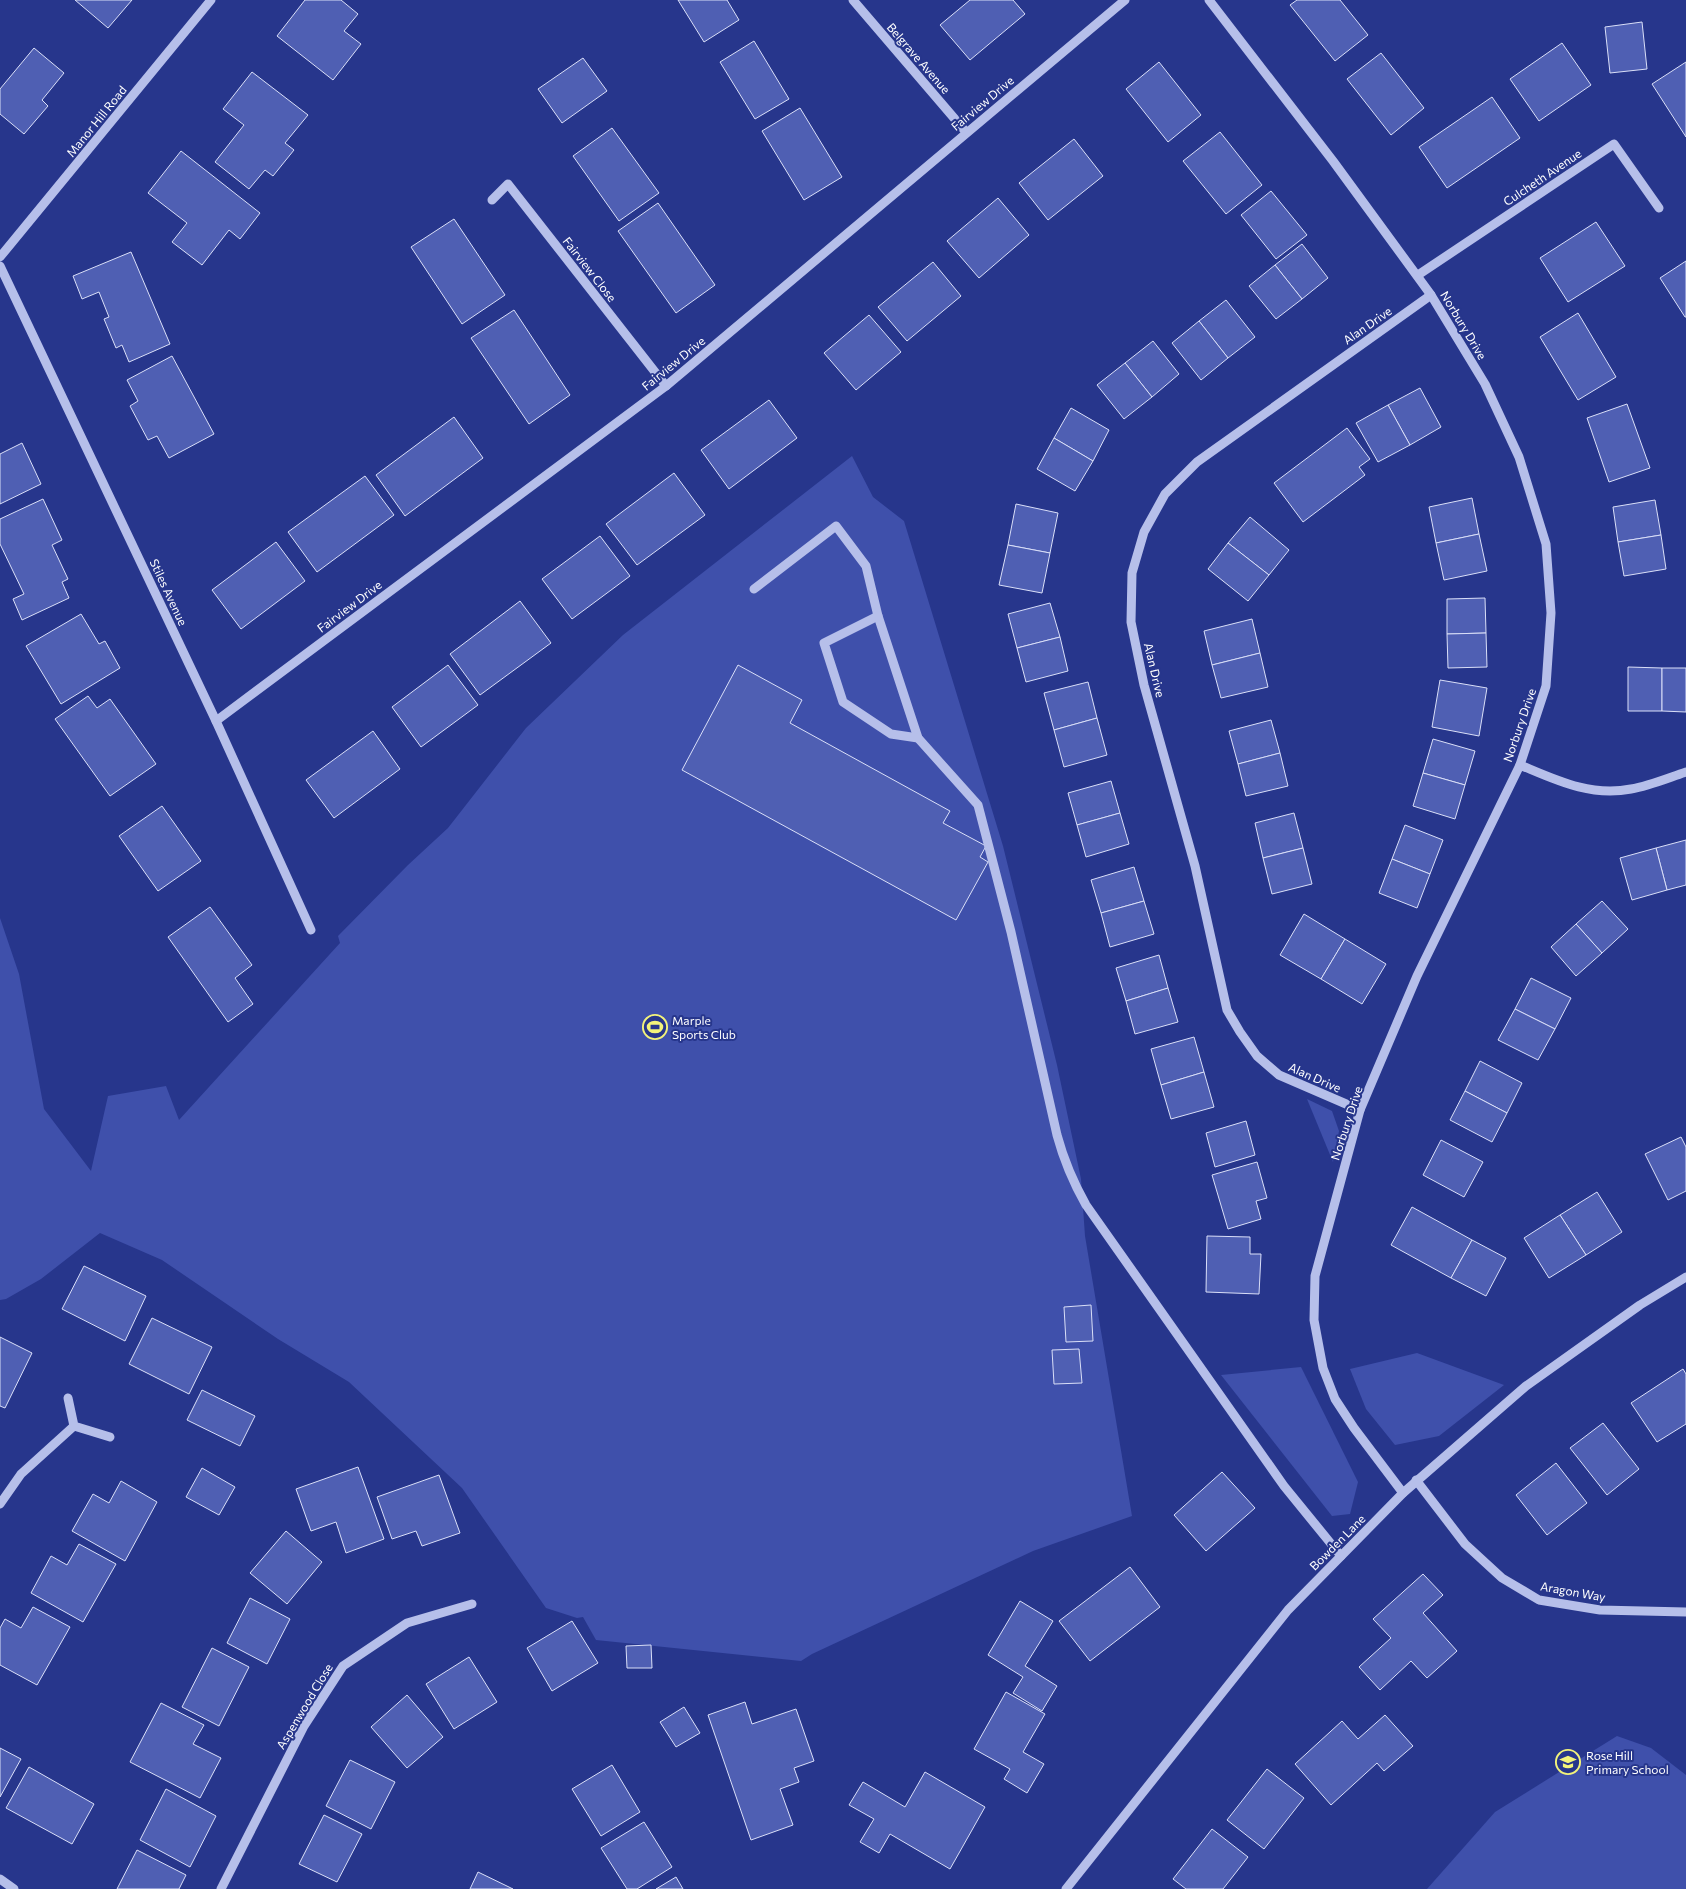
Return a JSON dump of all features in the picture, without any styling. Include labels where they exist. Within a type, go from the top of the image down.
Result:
[{"type":"street","name":"Manor Hill Road","points":[[0,257],[211,0]]},
{"type":"street","name":"Belgrave Avenue","points":[[853,0],[966,132]]},
{"type":"street","name":"Fairview Drive","points":[[216,721],[666,386],[1125,0]]},
{"type":"street","name":"Norbury Drive","points":[[1209,0],[1327,153],[1431,295],[1485,384],[1520,458],[1546,544],[1552,613],[1546,686],[1520,765],[1417,976],[1360,1110],[1315,1276],[1314,1320],[1323,1368],[1335,1399],[1354,1428],[1403,1493]]},
{"type":"street","name":"Culcheth Avenue","points":[[1418,275],[1614,144],[1659,208]]},
{"type":"street","name":"Fairview Close","points":[[492,200],[508,184],[666,386]]},
{"type":"street","name":"Stiles Avenue","points":[[0,266],[216,721],[310,930]]},
{"type":"street","name":"Alan Drive","points":[[1360,1110],[1279,1075],[1257,1056],[1227,1010],[1195,866],[1144,684],[1132,622],[1132,573],[1144,532],[1165,494],[1197,462],[1431,295]]},
{"type":"street","points":[[754,589],[836,526],[866,566],[878,616],[918,738],[978,805],[1011,932],[1057,1135],[1063,1158],[1073,1183],[1086,1205],[1284,1486],[1341,1556]]},
{"type":"street","points":[[878,616],[824,643],[843,702],[891,734],[918,738]]},
{"type":"street","points":[[1520,765],[1563,784],[1606,792],[1631,789],[1686,772]]},
{"type":"street","name":"Bowden Lane","points":[[1066,1889],[1288,1610],[1416,1480],[1526,1386],[1640,1305],[1686,1277]]},
{"type":"street","points":[[68,1398],[74,1426]]},
{"type":"street","points":[[74,1426],[110,1437]]},
{"type":"street","points":[[0,1504],[21,1474],[74,1426]]},
{"type":"street","name":"Aragon Way","points":[[1416,1480],[1465,1544],[1502,1578],[1540,1600],[1600,1610],[1686,1612]]},
{"type":"street","name":"Aspenwood Close","points":[[221,1889],[304,1726],[343,1666],[407,1623],[472,1604]]},
{"type":"street","points":[[0,1879],[14,1889]]},
{"type":"shaded area","name":"Marple Sports Club","points":[[852,456],[873,497],[904,521],[1003,846],[1057,1065],[1081,1179],[1085,1236],[1132,1516],[1033,1551],[812,1654],[801,1661],[596,1640],[583,1617],[577,1618],[546,1608],[462,1488],[349,1382],[278,1339],[162,1260],[100,1233],[41,1279],[6,1299],[0,1300],[0,918],[19,974],[44,1109],[91,1171],[108,1096],[166,1086],[179,1120],[340,943],[338,936],[408,865],[448,828],[526,728],[623,635]]},
{"type":"shaded area","points":[[1307,1099],[1332,1111],[1339,1131],[1333,1162]]},
{"type":"shaded area","points":[[1417,1353],[1504,1385],[1439,1436],[1395,1445],[1366,1409],[1350,1369]]},
{"type":"shaded area","points":[[1301,1367],[1358,1482],[1350,1514],[1332,1516],[1221,1375]]},
{"type":"shaded area","points":[[1617,1736],[1651,1748],[1686,1775],[1686,1889],[1427,1889],[1495,1812]]},
{"type":"building","points":[[75,0],[132,0],[108,28]]},
{"type":"building","points":[[305,0],[341,0],[358,14],[344,31],[361,44],[333,80],[277,36]]},
{"type":"building","points":[[678,0],[727,0],[739,20],[704,42]]},
{"type":"building","points":[[970,0],[1013,0],[1025,14],[970,60],[940,25]]},
{"type":"building","points":[[1297,0],[1340,0],[1368,35],[1335,61],[1290,5]]},
{"type":"building","points":[[1642,22],[1647,69],[1610,73],[1605,27]]},
{"type":"building","points":[[754,41],[789,99],[755,119],[720,62]]},
{"type":"building","points":[[1562,43],[1591,85],[1539,121],[1510,79]]},
{"type":"building","points":[[34,48],[64,73],[42,100],[48,106],[24,134],[0,114],[0,89]]},
{"type":"building","points":[[1381,53],[1424,108],[1391,135],[1347,79]]},
{"type":"building","points":[[583,58],[607,91],[562,123],[538,89]]},
{"type":"building","points":[[1159,62],[1201,115],[1168,142],[1126,89]]},
{"type":"building","points":[[1686,62],[1686,137],[1652,84]]},
{"type":"building","points":[[252,72],[308,115],[285,143],[294,150],[273,176],[265,170],[249,189],[215,162],[244,125],[223,109]]},
{"type":"building","points":[[1492,97],[1520,138],[1447,188],[1419,147]]},
{"type":"building","points":[[800,108],[842,177],[804,200],[762,131]]},
{"type":"building","points":[[612,128],[659,193],[619,221],[573,156]]},
{"type":"building","points":[[1220,132],[1262,185],[1226,214],[1183,161]]},
{"type":"building","points":[[1074,139],[1103,176],[1048,220],[1019,183]]},
{"type":"building","points":[[181,151],[260,213],[240,239],[229,230],[202,265],[172,242],[187,223],[148,193]]},
{"type":"building","points":[[1271,191],[1307,235],[1276,259],[1241,215]]},
{"type":"building","points":[[998,198],[1029,235],[979,278],[947,241]]},
{"type":"building","points":[[658,203],[715,285],[676,313],[618,231]]},
{"type":"building","points":[[454,219],[505,295],[462,324],[411,247]]},
{"type":"building","points":[[1596,222],[1625,266],[1568,302],[1540,258]]},
{"type":"building","points":[[1302,244],[1328,278],[1302,299],[1275,265]]},
{"type":"building","points":[[131,252],[170,344],[129,362],[122,345],[116,348],[104,319],[109,317],[99,292],[82,299],[73,276]]},
{"type":"building","points":[[1686,261],[1686,317],[1685,317],[1660,278]]},
{"type":"building","points":[[933,262],[961,296],[907,341],[878,307]]},
{"type":"building","points":[[1275,265],[1302,299],[1276,319],[1249,286]]},
{"type":"building","points":[[1226,300],[1255,337],[1228,358],[1199,321]]},
{"type":"building","points":[[514,310],[570,395],[529,424],[471,338]]},
{"type":"building","points":[[1578,313],[1616,377],[1578,400],[1540,337]]},
{"type":"building","points":[[869,315],[901,352],[856,390],[824,353]]},
{"type":"building","points":[[1199,321],[1228,358],[1201,380],[1172,343]]},
{"type":"building","points":[[1153,341],[1179,374],[1152,397],[1125,363]]},
{"type":"building","points":[[172,356],[214,434],[169,458],[157,436],[148,440],[130,406],[138,401],[127,380]]},
{"type":"building","points":[[1125,363],[1152,397],[1124,419],[1097,385]]},
{"type":"building","points":[[1420,388],[1441,427],[1410,445],[1388,405]]},
{"type":"building","points":[[769,400],[797,438],[729,489],[701,450]]},
{"type":"building","points":[[1627,404],[1650,468],[1609,482],[1587,418]]},
{"type":"building","points":[[1388,405],[1410,445],[1378,462],[1356,423]]},
{"type":"building","points":[[1071,408],[1109,430],[1093,461],[1054,438]]},
{"type":"building","points":[[454,417],[483,458],[405,516],[376,475]]},
{"type":"building","points":[[1347,428],[1370,459],[1359,467],[1365,475],[1303,522],[1274,483]]},
{"type":"building","points":[[1054,438],[1093,461],[1075,491],[1037,469]]},
{"type":"building","points":[[22,443],[41,484],[0,504],[0,454]]},
{"type":"building","points":[[674,473],[705,515],[637,565],[606,524]]},
{"type":"building","points":[[365,476],[394,515],[317,572],[288,532]]},
{"type":"building","points":[[1472,498],[1479,534],[1436,543],[1429,507]]},
{"type":"building","points":[[43,499],[62,540],[52,545],[68,579],[62,582],[69,598],[22,620],[13,599],[24,594],[0,544],[0,519]]},
{"type":"building","points":[[1655,500],[1661,535],[1618,542],[1613,507]]},
{"type":"building","points":[[1016,504],[1058,513],[1050,553],[1008,545]]},
{"type":"building","points":[[1250,517],[1289,550],[1269,575],[1228,543]]},
{"type":"building","points":[[1479,534],[1487,571],[1444,580],[1436,543]]},
{"type":"building","points":[[1661,535],[1666,569],[1624,576],[1618,542]]},
{"type":"building","points":[[600,536],[630,576],[572,619],[542,579]]},
{"type":"building","points":[[276,542],[305,581],[241,629],[212,590]]},
{"type":"building","points":[[1228,543],[1269,575],[1248,601],[1208,569]]},
{"type":"building","points":[[1008,545],[1050,553],[1042,593],[999,585]]},
{"type":"building","points":[[1485,598],[1486,633],[1447,634],[1447,599]]},
{"type":"building","points":[[520,601],[551,643],[480,695],[450,654]]},
{"type":"building","points":[[1050,603],[1060,637],[1017,648],[1008,614]]},
{"type":"building","points":[[81,614],[99,644],[105,641],[120,668],[61,704],[26,646]]},
{"type":"building","points":[[1252,619],[1260,653],[1212,665],[1204,631]]},
{"type":"building","points":[[1486,633],[1487,667],[1448,668],[1447,634]]},
{"type":"building","points":[[1060,637],[1068,671],[1026,682],[1017,648]]},
{"type":"building","points":[[1260,653],[1268,687],[1221,698],[1212,665]]},
{"type":"building","points":[[448,665],[478,705],[421,747],[392,707]]},
{"type":"building","points":[[738,665],[802,700],[790,723],[950,811],[943,823],[986,846],[980,857],[988,862],[956,920],[682,770]]},
{"type":"building","points":[[1628,667],[1662,668],[1662,711],[1628,711]]},
{"type":"building","points":[[1662,668],[1686,668],[1686,712],[1662,711]]},
{"type":"building","points":[[1440,680],[1487,688],[1479,736],[1432,727]]},
{"type":"building","points":[[1088,682],[1097,718],[1054,730],[1044,693]]},
{"type":"building","points":[[88,696],[97,708],[110,699],[156,764],[110,796],[55,719]]},
{"type":"building","points":[[1097,718],[1107,755],[1064,767],[1054,730]]},
{"type":"building","points":[[1271,720],[1280,753],[1238,764],[1229,731]]},
{"type":"building","points":[[373,731],[400,769],[334,818],[306,780]]},
{"type":"building","points":[[1433,739],[1475,751],[1465,785],[1423,773]]},
{"type":"building","points":[[1280,753],[1288,786],[1246,796],[1238,764]]},
{"type":"building","points":[[1423,773],[1465,785],[1455,819],[1413,806]]},
{"type":"building","points":[[1111,781],[1120,813],[1077,825],[1068,793]]},
{"type":"building","points":[[162,806],[201,861],[158,891],[119,836]]},
{"type":"building","points":[[1120,813],[1129,844],[1086,857],[1077,825]]},
{"type":"building","points":[[1294,813],[1303,848],[1263,858],[1255,823]]},
{"type":"building","points":[[1405,825],[1443,840],[1430,874],[1392,859]]},
{"type":"building","points":[[1686,840],[1686,885],[1667,890],[1656,848]]},
{"type":"building","points":[[1303,848],[1312,884],[1272,894],[1263,858]]},
{"type":"building","points":[[1656,848],[1667,890],[1632,900],[1620,858]]},
{"type":"building","points":[[1392,859],[1430,874],[1417,908],[1379,893]]},
{"type":"building","points":[[1134,867],[1144,901],[1101,913],[1091,880]]},
{"type":"building","points":[[1144,901],[1154,934],[1110,947],[1101,913]]},
{"type":"building","points":[[1602,901],[1628,929],[1602,953],[1576,924]]},
{"type":"building","points":[[210,907],[252,965],[235,978],[253,1004],[228,1022],[168,937]]},
{"type":"building","points":[[1304,914],[1345,939],[1321,979],[1280,955]]},
{"type":"building","points":[[1576,924],[1602,953],[1576,976],[1551,947]]},
{"type":"building","points":[[1345,939],[1386,964],[1362,1004],[1321,979]]},
{"type":"building","points":[[1159,955],[1168,988],[1126,1001],[1116,968]]},
{"type":"building","points":[[1531,978],[1571,998],[1555,1029],[1515,1009]]},
{"type":"building","points":[[1168,988],[1178,1022],[1135,1034],[1126,1001]]},
{"type":"building","points":[[1515,1009],[1555,1029],[1538,1060],[1498,1040]]},
{"type":"building","points":[[1194,1037],[1204,1072],[1161,1085],[1151,1049]]},
{"type":"building","points":[[1480,1061],[1522,1083],[1507,1113],[1465,1091]]},
{"type":"building","points":[[1204,1072],[1214,1107],[1171,1119],[1161,1085]]},
{"type":"building","points":[[1465,1091],[1507,1113],[1492,1142],[1450,1120]]},
{"type":"building","points":[[1246,1121],[1255,1155],[1215,1167],[1206,1133]]},
{"type":"building","points":[[1681,1137],[1686,1147],[1686,1191],[1668,1200],[1645,1154]]},
{"type":"building","points":[[1441,1140],[1483,1162],[1464,1197],[1423,1175]]},
{"type":"building","points":[[1257,1162],[1267,1198],[1256,1201],[1261,1219],[1228,1229],[1212,1175]]},
{"type":"building","points":[[1597,1192],[1622,1232],[1586,1255],[1560,1215]]},
{"type":"building","points":[[1412,1207],[1472,1240],[1451,1278],[1391,1245]]},
{"type":"building","points":[[1560,1215],[1586,1255],[1549,1278],[1524,1238]]},
{"type":"building","points":[[1207,1236],[1250,1237],[1250,1254],[1261,1254],[1259,1294],[1206,1292]]},
{"type":"building","points":[[1472,1240],[1506,1258],[1486,1296],[1451,1278]]},
{"type":"building","points":[[84,1266],[146,1296],[125,1341],[62,1309]]},
{"type":"building","points":[[1091,1305],[1093,1341],[1066,1342],[1064,1307]]},
{"type":"building","points":[[152,1318],[212,1347],[189,1394],[129,1364]]},
{"type":"building","points":[[0,1337],[32,1353],[5,1408],[0,1406]]},
{"type":"building","points":[[1079,1349],[1082,1383],[1054,1384],[1052,1350]]},
{"type":"building","points":[[1683,1369],[1686,1374],[1686,1424],[1657,1442],[1631,1403]]},
{"type":"building","points":[[202,1390],[255,1416],[240,1446],[187,1420]]},
{"type":"building","points":[[1603,1423],[1639,1469],[1607,1495],[1570,1448]]},
{"type":"building","points":[[1556,1463],[1587,1503],[1547,1535],[1516,1495]]},
{"type":"building","points":[[358,1467],[384,1539],[346,1553],[336,1522],[311,1531],[296,1489]]},
{"type":"building","points":[[202,1468],[235,1487],[219,1515],[186,1497]]},
{"type":"building","points":[[1222,1472],[1255,1508],[1206,1551],[1174,1515]]},
{"type":"building","points":[[439,1475],[460,1533],[422,1546],[416,1531],[392,1539],[377,1497]]},
{"type":"building","points":[[121,1481],[157,1502],[125,1561],[72,1531],[93,1494],[109,1503]]},
{"type":"building","points":[[286,1531],[322,1562],[287,1604],[250,1573]]},
{"type":"building","points":[[79,1544],[116,1564],[83,1622],[31,1593],[51,1556],[67,1565]]},
{"type":"building","points":[[1130,1567],[1160,1607],[1090,1661],[1059,1621]]},
{"type":"building","points":[[1423,1574],[1443,1595],[1423,1613],[1457,1651],[1427,1678],[1411,1661],[1380,1690],[1359,1667],[1391,1638],[1373,1619]]},
{"type":"building","points":[[250,1598],[290,1619],[267,1664],[227,1643]]},
{"type":"building","points":[[1020,1601],[1053,1621],[1025,1666],[1057,1686],[1042,1711],[1013,1693],[1023,1677],[988,1655]]},
{"type":"building","points":[[33,1607],[70,1627],[37,1685],[0,1665],[0,1628],[5,1619],[21,1628]]},
{"type":"building","points":[[572,1621],[598,1663],[552,1691],[527,1648]]},
{"type":"building","points":[[651,1645],[652,1668],[627,1668],[626,1646]]},
{"type":"building","points":[[212,1648],[249,1667],[219,1726],[182,1707]]},
{"type":"building","points":[[469,1657],[497,1702],[454,1729],[426,1684]]},
{"type":"building","points":[[1006,1692],[1045,1714],[1023,1752],[1044,1764],[1027,1793],[1004,1779],[1010,1769],[974,1749]]},
{"type":"building","points":[[407,1695],[443,1737],[407,1768],[371,1727]]},
{"type":"building","points":[[745,1702],[752,1724],[796,1709],[814,1761],[794,1768],[799,1782],[780,1789],[793,1825],[751,1840],[708,1715]]},
{"type":"building","points":[[161,1703],[204,1725],[193,1744],[221,1758],[200,1798],[130,1762]]},
{"type":"building","points":[[684,1707],[700,1733],[676,1747],[660,1722]]},
{"type":"building","points":[[1385,1715],[1413,1746],[1384,1771],[1377,1763],[1331,1805],[1295,1764],[1342,1721],[1358,1739]]},
{"type":"building","points":[[0,1748],[21,1759],[0,1797]]},
{"type":"building","points":[[350,1760],[395,1782],[371,1829],[326,1806]]},
{"type":"building","points":[[612,1765],[640,1812],[601,1836],[572,1789]]},
{"type":"building","points":[[29,1767],[94,1804],[72,1844],[6,1808]]},
{"type":"building","points":[[1267,1769],[1304,1798],[1264,1849],[1227,1820]]},
{"type":"building","points":[[925,1772],[985,1807],[950,1869],[890,1834],[879,1853],[860,1842],[874,1819],[849,1805],[863,1782],[905,1807]]},
{"type":"building","points":[[166,1789],[216,1816],[190,1867],[140,1840]]},
{"type":"building","points":[[324,1815],[362,1834],[337,1882],[299,1864]]},
{"type":"building","points":[[644,1822],[672,1867],[637,1889],[627,1889],[601,1848]]},
{"type":"building","points":[[1212,1829],[1248,1857],[1223,1889],[1186,1889],[1173,1879]]},
{"type":"building","points":[[137,1850],[186,1875],[179,1889],[117,1889]]},
{"type":"building","points":[[478,1872],[513,1889],[470,1889]]},
{"type":"building","points":[[676,1877],[683,1889],[656,1889]]},
{"type":"place","name":"Marple Sports Club","points":[[655,1027]]},
{"type":"place","name":"Rose Hill Primary School","points":[[1568,1762]]}]
